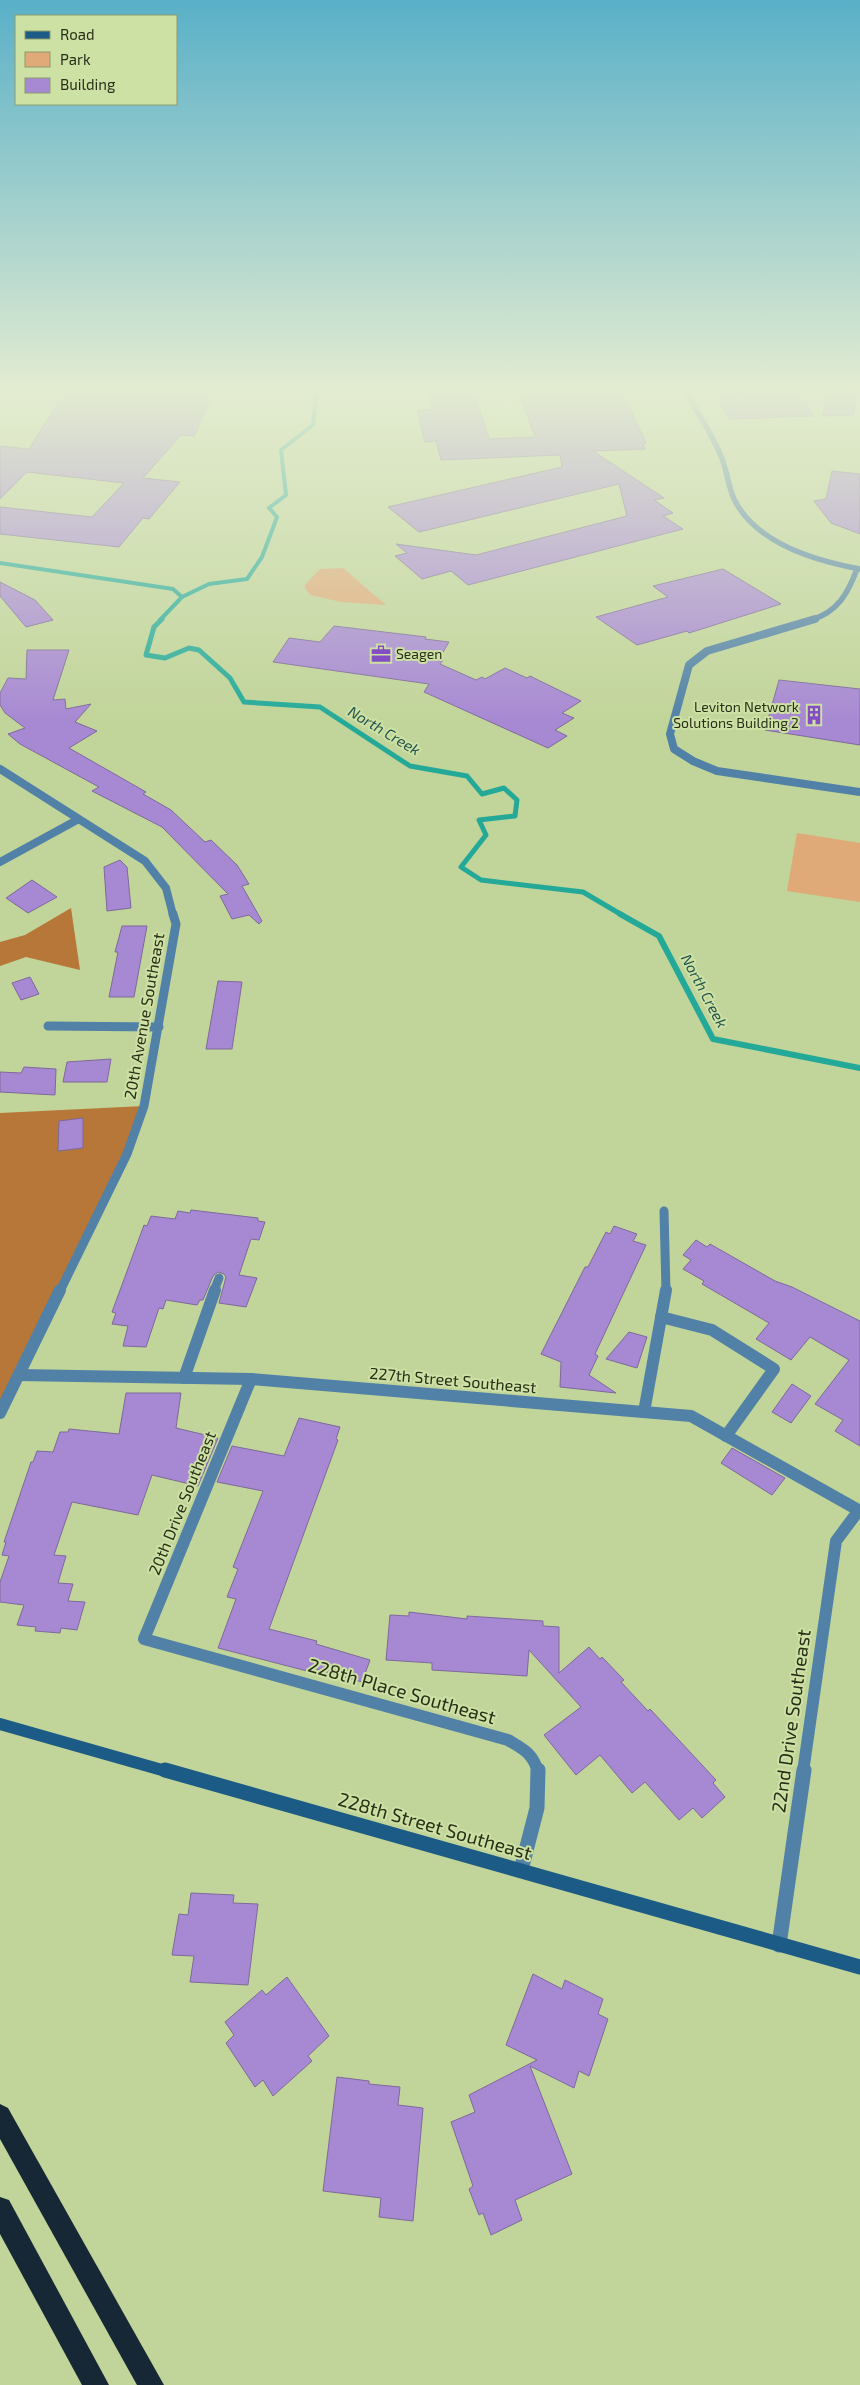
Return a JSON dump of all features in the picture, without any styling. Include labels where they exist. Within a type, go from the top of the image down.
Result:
[{"type":"highway","points":[[0,2116],[151,2385]]},
{"type":"highway","points":[[0,2209],[96,2385]]},
{"type":"main road","name":"228th Street Southeast","points":[[0,1724],[860,1967]]},
{"type":"street","points":[[735,500],[750,523],[778,542],[813,557],[859,569],[849,590],[836,608],[815,619],[707,651],[689,665],[670,734],[674,749],[693,761],[717,771],[860,792]]},
{"type":"street","name":"20th Avenue Southeast","points":[[0,769],[77,820],[145,861],[166,888],[176,924],[144,1106],[127,1154],[0,1413]]},
{"type":"street","points":[[0,862],[77,820]]},
{"type":"street","points":[[48,1026],[159,1027]]},
{"type":"street","points":[[644,1412],[667,1283],[664,1212]]},
{"type":"street","points":[[184,1378],[219,1278]]},
{"type":"street","points":[[661,1317],[712,1330],[774,1369],[726,1436]]},
{"type":"street","name":"227th Street Southeast","points":[[19,1375],[250,1379],[691,1416],[859,1510]]},
{"type":"street","name":"20th Drive Southeast","points":[[144,1639],[250,1379]]},
{"type":"street","name":"22nd Drive Southeast","points":[[780,1945],[836,1541],[859,1510]]},
{"type":"street","name":"228th Place Southeast","points":[[144,1639],[508,1740],[530,1752],[540,1769],[540,1787],[521,1870]]},
{"type":"green space","points":[[343,568],[386,605],[341,602],[310,595],[304,586],[320,569]]},
{"type":"green space","points":[[797,833],[860,843],[860,902],[787,891]]},
{"type":"shaded area","points":[[71,908],[80,970],[26,957],[0,966],[0,942],[25,935]]},
{"type":"shaded area","points":[[144,1106],[127,1154],[0,1413],[0,1113]]},
{"type":"building","points":[[108,500],[165,500],[149,519],[143,518],[119,547],[0,534],[0,507],[92,517]]},
{"type":"building","points":[[417,500],[551,500],[419,532],[388,507]]},
{"type":"building","points":[[623,500],[654,500],[673,513],[663,516],[683,529],[468,585],[451,571],[422,579],[395,556],[407,553],[396,544],[476,555],[627,516]]},
{"type":"building","points":[[860,500],[860,534],[831,523],[814,501]]},
{"type":"building","points":[[723,569],[781,604],[689,633],[687,631],[637,645],[596,617],[668,597],[653,586]]},
{"type":"building","points":[[0,582],[35,600],[53,620],[26,627],[0,596]]},
{"type":"building","points":[[334,626],[426,637],[425,639],[449,642],[439,659],[443,660],[440,664],[476,680],[482,677],[485,679],[505,668],[527,678],[530,676],[581,701],[562,713],[574,718],[555,730],[567,736],[548,748],[424,692],[429,684],[273,662],[289,638],[320,642]]},
{"type":"building","points":[[27,650],[69,650],[53,700],[65,699],[66,709],[91,704],[75,722],[97,731],[69,748],[146,792],[143,794],[171,810],[205,842],[211,840],[237,865],[249,884],[242,886],[262,921],[259,924],[249,915],[232,919],[220,896],[228,894],[162,827],[92,791],[99,787],[20,744],[8,734],[25,728],[5,713],[0,705],[0,693],[8,678],[26,679]]},
{"type":"building","name":"Leviton Network Solutions Building 2","points":[[779,680],[860,689],[860,745],[765,730]]},
{"type":"building","points":[[120,860],[127,867],[131,908],[107,911],[104,867]]},
{"type":"building","points":[[32,880],[57,897],[28,913],[6,898]]},
{"type":"building","points":[[122,926],[147,926],[134,997],[109,997],[118,952],[115,952]]},
{"type":"building","points":[[30,977],[39,994],[21,1000],[12,983]]},
{"type":"building","points":[[218,981],[242,982],[232,1049],[206,1049]]},
{"type":"building","points":[[111,1059],[107,1082],[63,1082],[67,1062]]},
{"type":"building","points":[[24,1067],[56,1069],[55,1095],[0,1092],[0,1072],[21,1073]]},
{"type":"building","points":[[83,1118],[83,1148],[58,1151],[59,1121]]},
{"type":"building","points":[[191,1210],[258,1218],[258,1221],[265,1222],[259,1240],[251,1239],[239,1275],[257,1278],[246,1307],[219,1303],[226,1277],[218,1272],[213,1276],[203,1300],[200,1300],[197,1305],[166,1300],[163,1309],[159,1308],[146,1347],[123,1346],[128,1326],[112,1324],[116,1313],[112,1312],[144,1225],[147,1226],[151,1216],[175,1219],[178,1211],[190,1213]]},
{"type":"building","points":[[614,1226],[637,1234],[633,1241],[646,1245],[595,1354],[598,1356],[589,1375],[616,1393],[560,1387],[561,1362],[541,1354],[585,1267],[588,1267],[606,1232],[610,1234]]},
{"type":"building","points":[[696,1240],[707,1247],[710,1244],[775,1281],[792,1287],[860,1321],[860,1446],[835,1431],[843,1420],[815,1404],[849,1360],[810,1337],[791,1360],[756,1339],[769,1323],[702,1284],[704,1281],[683,1269],[691,1260],[683,1255]]},
{"type":"building","points":[[629,1332],[647,1337],[637,1368],[606,1359]]},
{"type":"building","points":[[792,1384],[811,1396],[791,1423],[772,1412]]},
{"type":"building","points":[[126,1393],[181,1393],[176,1428],[218,1438],[198,1486],[152,1475],[138,1515],[72,1502],[54,1555],[66,1556],[58,1583],[73,1584],[68,1601],[85,1602],[77,1630],[61,1628],[60,1633],[35,1631],[36,1627],[17,1625],[24,1605],[0,1602],[0,1582],[9,1556],[2,1555],[6,1542],[4,1542],[31,1462],[33,1462],[37,1451],[53,1452],[60,1432],[68,1432],[69,1429],[119,1434]]},
{"type":"building","points":[[299,1418],[340,1427],[336,1439],[338,1440],[269,1629],[317,1641],[316,1644],[370,1660],[362,1682],[309,1667],[307,1671],[218,1648],[236,1599],[227,1597],[238,1569],[233,1567],[263,1491],[217,1482],[232,1446],[284,1456]]},
{"type":"building","points":[[732,1448],[785,1478],[772,1495],[721,1463]]},
{"type":"building","points":[[409,1612],[467,1619],[467,1616],[543,1621],[543,1626],[559,1627],[559,1673],[589,1647],[600,1659],[602,1657],[624,1680],[621,1682],[648,1711],[650,1709],[716,1780],[713,1783],[725,1797],[702,1818],[693,1808],[679,1820],[645,1782],[632,1793],[600,1755],[576,1775],[544,1735],[581,1707],[529,1650],[527,1676],[432,1670],[432,1663],[386,1660],[390,1615],[409,1616]]},
{"type":"building","points":[[191,1893],[234,1895],[233,1903],[258,1904],[248,1985],[190,1982],[194,1956],[172,1955],[179,1914],[188,1915]]},
{"type":"building","points":[[533,1974],[562,1989],[565,1980],[603,1999],[598,2014],[608,2019],[589,2076],[579,2071],[574,2088],[530,2066],[572,2174],[515,2200],[522,2220],[491,2235],[483,2213],[479,2215],[469,2189],[473,2186],[451,2122],[475,2112],[469,2095],[537,2060],[506,2045]]},
{"type":"building","points":[[287,1977],[329,2036],[308,2056],[312,2061],[273,2096],[263,2080],[255,2087],[226,2043],[234,2035],[225,2022],[262,1990],[266,1995]]},
{"type":"building","points":[[337,2077],[369,2081],[369,2084],[400,2087],[398,2105],[423,2108],[413,2221],[379,2217],[381,2198],[323,2191]]},
{"type":"waterway","name":"North Creek","points":[[182,597],[209,584],[247,579],[262,557],[277,517],[269,508],[279,500]]},
{"type":"waterway","points":[[0,563],[173,589],[182,597]]},
{"type":"waterway","name":"North Creek","points":[[160,620],[182,597]]},
{"type":"waterway","name":"North Creek","points":[[162,619],[154,627],[146,655],[165,658],[189,648],[199,650],[230,678],[244,702],[320,707],[410,766],[467,776],[482,794],[504,788],[517,800],[515,816],[479,820],[486,835],[461,867],[481,880],[583,892],[622,915]]},
{"type":"waterway","name":"North Creek","points":[[620,914],[659,936],[713,1039],[860,1068]]},
{"type":"place","name":"Seagen","points":[[381,654]]},
{"type":"place","name":"Leviton Network Solutions Building 2","points":[[814,715]]}]
